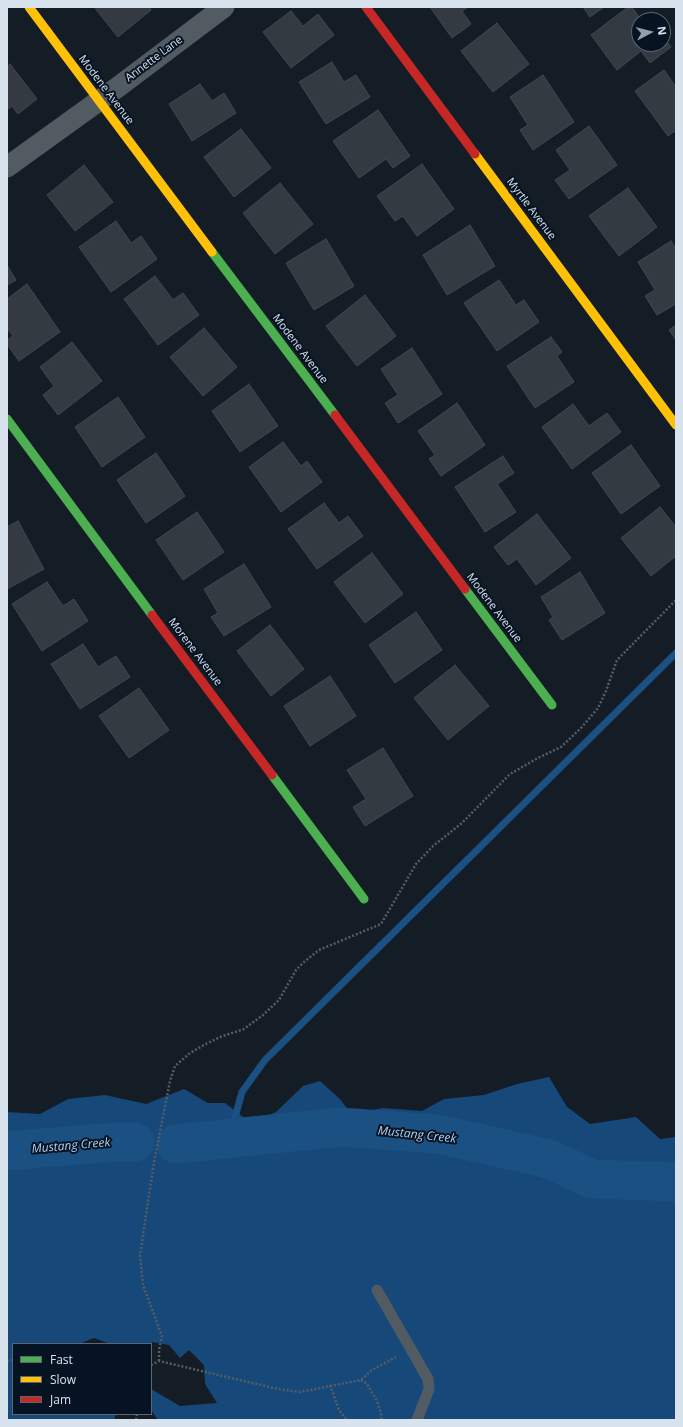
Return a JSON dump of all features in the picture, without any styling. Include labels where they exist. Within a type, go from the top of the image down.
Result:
[{"type":"street","name":"Modene Avenue","points":[[29,7],[552,706]]},
{"type":"street","name":"Annette Lane","points":[[7,167],[99,101],[224,7]]},
{"type":"street","name":"Myrtle Avenue","points":[[366,7],[676,424]]},
{"type":"street","name":"Morene Avenue","points":[[7,419],[364,899]]},
{"type":"lane","points":[[377,1290],[428,1379],[429,1389],[417,1420]]},
{"type":"path","points":[[159,1361],[159,1350],[162,1336],[143,1285],[140,1254],[154,1162],[170,1081],[175,1066],[190,1053],[220,1037],[244,1029],[263,1015],[279,1000],[296,970],[319,950],[381,924],[416,864],[433,846],[462,823],[510,774],[536,759],[561,748],[581,728],[598,708],[617,660],[676,600]]},
{"type":"path","points":[[152,1364],[159,1361],[278,1389],[300,1392],[361,1380],[372,1370],[410,1348]]},
{"type":"path","points":[[361,1380],[367,1384],[377,1401],[382,1416],[381,1420]]},
{"type":"path","points":[[330,1385],[339,1410],[347,1420]]},
{"type":"shaded area","points":[[549,1077],[567,1107],[590,1124],[636,1117],[660,1139],[676,1137],[676,1420],[158,1420],[152,1411],[152,1390],[180,1406],[217,1403],[205,1384],[204,1365],[189,1350],[180,1358],[169,1345],[153,1342],[107,1343],[94,1338],[82,1343],[12,1343],[12,1415],[116,1415],[114,1420],[7,1420],[7,1112],[40,1114],[68,1099],[105,1095],[146,1104],[184,1089],[208,1103],[225,1103],[251,1123],[276,1112],[303,1086],[320,1081],[340,1099],[351,1114],[383,1108],[422,1111],[444,1099],[484,1095],[517,1084]]},
{"type":"building","points":[[94,7],[149,7],[151,10],[118,37]]},
{"type":"building","points":[[430,7],[468,7],[462,11],[471,24],[452,38]]},
{"type":"building","points":[[583,7],[604,7],[590,17]]},
{"type":"building","points":[[628,7],[632,7],[635,12],[631,12],[631,52],[640,52],[617,70],[591,35]]},
{"type":"building","points":[[291,11],[303,26],[318,14],[334,35],[291,68],[263,32]]},
{"type":"building","points":[[497,23],[529,64],[493,92],[461,51]]},
{"type":"building","points":[[642,52],[664,52],[650,63]]},
{"type":"building","points":[[332,62],[344,82],[356,75],[370,97],[326,124],[299,82]]},
{"type":"building","points":[[10,64],[37,99],[18,114],[12,106],[7,110],[7,67]]},
{"type":"building","points":[[664,70],[676,87],[676,130],[668,136],[635,91]]},
{"type":"building","points":[[543,75],[574,122],[533,150],[520,130],[528,125],[510,97]]},
{"type":"building","points":[[200,84],[212,101],[224,93],[236,113],[192,141],[169,104]]},
{"type":"building","points":[[378,110],[410,156],[393,168],[386,159],[359,178],[333,141]]},
{"type":"building","points":[[589,126],[617,165],[569,199],[555,180],[570,170],[556,150]]},
{"type":"building","points":[[241,129],[271,168],[234,197],[204,157]]},
{"type":"building","points":[[422,164],[454,209],[417,236],[403,216],[395,221],[377,196]]},
{"type":"building","points":[[84,165],[113,202],[75,231],[47,195]]},
{"type":"building","points":[[280,183],[313,224],[275,254],[243,213]]},
{"type":"building","points":[[628,188],[657,227],[619,256],[589,216]]},
{"type":"building","points":[[116,221],[131,243],[141,236],[157,259],[111,292],[79,247]]},
{"type":"building","points":[[470,225],[495,266],[447,295],[423,255]]},
{"type":"building","points":[[326,239],[354,286],[314,310],[286,263]]},
{"type":"building","points":[[671,241],[676,249],[676,304],[657,315],[645,296],[655,290],[638,262]]},
{"type":"building","points":[[7,265],[16,280],[7,285]]},
{"type":"building","points":[[155,276],[173,300],[183,293],[199,315],[158,345],[124,299]]},
{"type":"building","points":[[499,280],[516,305],[524,300],[539,322],[497,351],[464,303]]},
{"type":"building","points":[[27,284],[60,332],[19,361],[7,344],[7,340],[13,336],[7,328],[7,299]]},
{"type":"building","points":[[365,295],[396,336],[357,366],[326,326]]},
{"type":"building","points":[[676,325],[676,340],[669,330]]},
{"type":"building","points":[[204,328],[237,367],[203,396],[170,357]]},
{"type":"building","points":[[551,337],[562,352],[557,356],[574,382],[535,408],[507,366]]},
{"type":"building","points":[[72,342],[102,381],[58,415],[43,395],[54,386],[40,367]]},
{"type":"building","points":[[412,348],[442,394],[398,423],[385,403],[398,395],[381,369]]},
{"type":"building","points":[[249,384],[278,426],[240,452],[212,411]]},
{"type":"building","points":[[118,397],[145,437],[102,467],[75,427]]},
{"type":"building","points":[[457,403],[485,445],[441,476],[429,459],[435,455],[418,431]]},
{"type":"building","points":[[573,404],[589,426],[607,413],[621,432],[572,469],[542,427]]},
{"type":"building","points":[[283,442],[301,466],[307,461],[322,482],[281,512],[249,467]]},
{"type":"building","points":[[631,445],[660,486],[621,514],[592,473]]},
{"type":"building","points":[[156,453],[185,496],[146,523],[117,480]]},
{"type":"building","points":[[503,456],[514,473],[497,484],[516,512],[485,532],[455,487]]},
{"type":"building","points":[[324,503],[339,523],[348,516],[363,536],[317,569],[288,529]]},
{"type":"building","points":[[660,507],[676,527],[676,556],[651,576],[621,538]]},
{"type":"building","points":[[197,512],[224,552],[183,580],[156,540]]},
{"type":"building","points":[[537,514],[571,558],[536,585],[517,559],[508,565],[494,547]]},
{"type":"building","points":[[18,521],[44,569],[7,589],[7,527]]},
{"type":"building","points":[[372,553],[403,594],[365,623],[334,582]]},
{"type":"building","points":[[244,564],[271,607],[224,636],[211,617],[218,613],[204,589]]},
{"type":"building","points":[[580,572],[605,613],[562,640],[549,620],[553,617],[541,597]]},
{"type":"building","points":[[47,582],[63,606],[74,599],[88,621],[42,651],[12,604]]},
{"type":"building","points":[[416,612],[442,650],[395,683],[369,645]]},
{"type":"building","points":[[270,625],[304,669],[271,696],[237,651]]},
{"type":"building","points":[[83,644],[98,667],[116,656],[130,677],[80,709],[51,664]]},
{"type":"building","points":[[455,665],[489,706],[448,740],[414,698]]},
{"type":"building","points":[[330,676],[356,716],[310,746],[284,706]]},
{"type":"building","points":[[139,688],[169,730],[129,758],[99,716]]},
{"type":"building","points":[[383,748],[413,796],[365,826],[353,807],[366,799],[347,770]]},
{"type":"waterway","points":[[229,1139],[242,1092],[265,1060],[676,653]]},
{"type":"waterway","name":"Mustang Creek","points":[[176,1144],[340,1127],[438,1134],[549,1159],[592,1179],[676,1182]]},
{"type":"waterway","name":"Mustang Creek","points":[[7,1151],[101,1143],[135,1142]]},
{"type":"traffic: fast","points":[[212,252],[335,415]]},
{"type":"traffic: fast","points":[[7,419],[152,615]]},
{"type":"traffic: fast","points":[[465,589],[552,705]]},
{"type":"traffic: fast","points":[[272,775],[364,899]]},
{"type":"traffic: slow","points":[[29,7],[212,252]]},
{"type":"traffic: slow","points":[[475,154],[676,425]]},
{"type":"traffic: jam","points":[[366,7],[475,154]]},
{"type":"traffic: jam","points":[[335,415],[465,589]]},
{"type":"traffic: jam","points":[[152,615],[272,775]]}]
